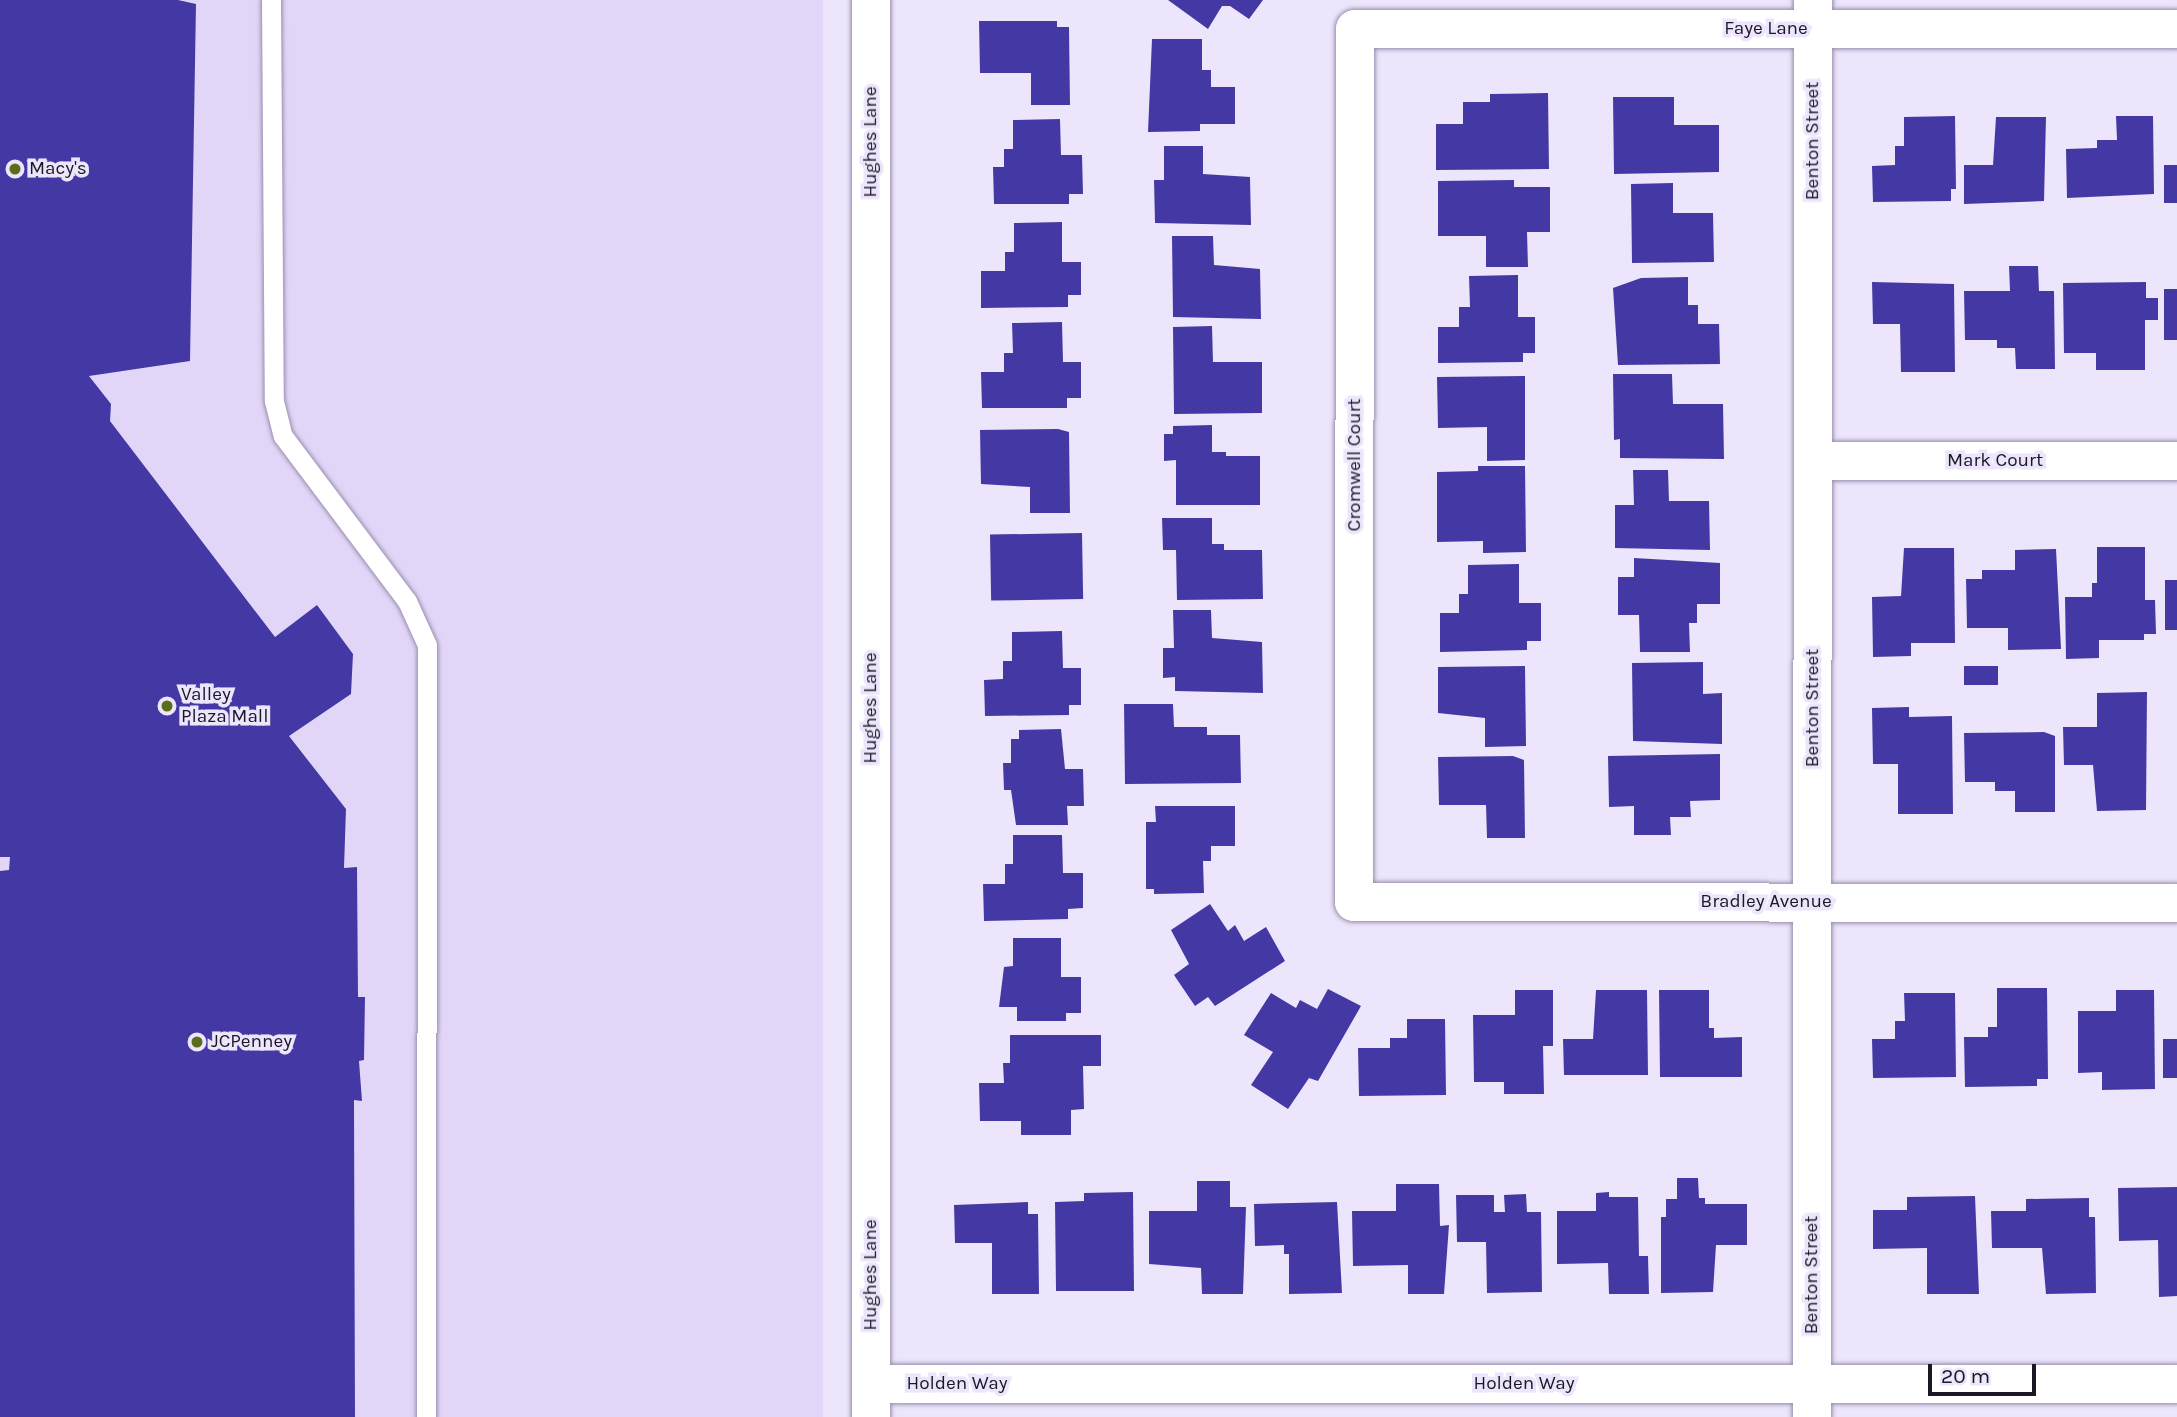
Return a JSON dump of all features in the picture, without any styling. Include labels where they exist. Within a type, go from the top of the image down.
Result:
[{"type":"street","name":"Hughes Lane","points":[[871,0],[871,1400]]},
{"type":"street","name":"Faye Lane","points":[[1355,29],[1813,15],[2177,29]]},
{"type":"street","name":"Benton Street","points":[[1812,1400],[1813,15]]},
{"type":"street","name":"Cromwell Court","points":[[1354,902],[1355,29]]},
{"type":"street","name":"Mark Court","points":[[1813,461],[2177,461]]},
{"type":"street","name":"Bradley Avenue","points":[[1354,902],[2177,903]]},
{"type":"street","name":"Holden Way","points":[[871,1400],[1812,1400],[2177,1384]]},
{"type":"lane","points":[[271,0],[274,401],[283,436],[407,601],[427,645],[426,1417]]},
{"type":"shaded area","points":[[0,0],[823,0],[823,1417],[0,1417]]},
{"type":"building","name":"Valley Plaza Mall","points":[[0,0],[178,0],[196,4],[190,361],[89,376],[111,404],[110,421],[275,637],[317,605],[353,654],[351,694],[289,736],[346,809],[344,868],[357,867],[358,997],[365,997],[364,1060],[359,1061],[362,1101],[354,1100],[355,1417],[0,1417],[0,871],[9,870],[10,857],[0,857]]},
{"type":"building","points":[[1168,0],[1263,0],[1249,19],[1230,6],[1222,6],[1208,29]]},
{"type":"building","points":[[979,21],[1057,21],[1057,27],[1069,27],[1070,105],[1031,105],[1031,73],[980,73]]},
{"type":"building","points":[[1152,39],[1202,39],[1202,70],[1211,70],[1211,87],[1235,87],[1235,124],[1200,124],[1200,131],[1148,132]]},
{"type":"building","points":[[1548,93],[1549,169],[1436,170],[1436,124],[1463,124],[1463,102],[1490,102],[1490,94]]},
{"type":"building","points":[[1613,97],[1674,97],[1674,125],[1719,125],[1719,172],[1614,174]]},
{"type":"building","points":[[1955,116],[1956,189],[1951,189],[1951,201],[1873,202],[1872,166],[1895,165],[1895,146],[1904,146],[1904,117]]},
{"type":"building","points":[[2116,116],[2153,116],[2154,194],[2067,198],[2066,149],[2097,148],[2097,140],[2117,140]]},
{"type":"building","points":[[1996,117],[2046,117],[2044,201],[1964,204],[1964,165],[1993,165]]},
{"type":"building","points":[[1060,119],[1061,155],[1082,155],[1083,194],[1069,194],[1069,204],[994,204],[993,167],[1004,167],[1004,149],[1013,149],[1013,120]]},
{"type":"building","points":[[1164,146],[1203,146],[1203,174],[1250,177],[1251,225],[1155,223],[1154,180],[1164,180]]},
{"type":"building","points":[[2164,165],[2177,165],[2177,203],[2164,203]]},
{"type":"building","points":[[1514,180],[1514,187],[1550,187],[1550,232],[1527,232],[1528,267],[1486,267],[1486,236],[1438,236],[1438,181]]},
{"type":"building","points":[[1673,183],[1673,213],[1713,213],[1714,262],[1632,263],[1631,184]]},
{"type":"building","points":[[1062,222],[1062,262],[1081,262],[1081,295],[1068,295],[1068,307],[981,308],[981,271],[1005,271],[1005,252],[1014,252],[1014,223]]},
{"type":"building","points":[[1172,236],[1213,236],[1214,265],[1260,269],[1261,319],[1173,317]]},
{"type":"building","points":[[2009,266],[2038,266],[2039,291],[2054,291],[2055,369],[2016,369],[2015,348],[1997,348],[1997,340],[1965,340],[1964,291],[2010,291]]},
{"type":"building","points":[[1518,275],[1518,317],[1535,317],[1535,353],[1523,353],[1523,362],[1438,363],[1438,327],[1459,327],[1459,307],[1470,307],[1469,276]]},
{"type":"building","points":[[1688,277],[1688,305],[1698,305],[1698,324],[1719,324],[1720,364],[1618,365],[1613,288],[1641,278]]},
{"type":"building","points":[[1872,282],[1954,284],[1955,372],[1901,372],[1900,324],[1873,324]]},
{"type":"building","points":[[2146,282],[2146,298],[2158,298],[2158,320],[2145,320],[2145,370],[2096,370],[2096,353],[2064,353],[2063,283]]},
{"type":"building","points":[[2164,289],[2177,289],[2177,340],[2164,340]]},
{"type":"building","points":[[1062,322],[1063,362],[1081,362],[1081,398],[1067,398],[1067,408],[982,408],[981,372],[1004,372],[1004,353],[1013,353],[1012,323]]},
{"type":"building","points":[[1212,326],[1213,362],[1262,362],[1262,413],[1174,414],[1173,327]]},
{"type":"building","points":[[1613,374],[1672,374],[1673,404],[1723,404],[1724,459],[1620,458],[1620,439],[1614,440]]},
{"type":"building","points":[[1525,376],[1525,460],[1487,461],[1487,427],[1438,428],[1437,377]]},
{"type":"building","points":[[1212,425],[1212,452],[1226,452],[1226,456],[1260,456],[1260,505],[1176,505],[1176,460],[1164,461],[1164,434],[1173,434],[1173,426]]},
{"type":"building","points":[[1058,429],[1069,432],[1070,513],[1030,513],[1030,487],[981,484],[980,430]]},
{"type":"building","points":[[1478,466],[1525,466],[1526,552],[1483,553],[1483,541],[1437,542],[1437,472],[1478,471]]},
{"type":"building","points":[[1633,470],[1668,470],[1669,501],[1709,501],[1710,550],[1615,548],[1615,505],[1634,505]]},
{"type":"building","points":[[1162,518],[1212,518],[1212,544],[1224,544],[1224,550],[1262,550],[1263,599],[1177,600],[1176,550],[1163,550]]},
{"type":"building","points":[[1082,533],[1083,599],[991,601],[990,535]]},
{"type":"building","points":[[2097,547],[2145,547],[2145,600],[2155,600],[2156,634],[2144,634],[2144,640],[2099,640],[2099,658],[2066,659],[2065,597],[2092,597],[2092,583],[2097,583]]},
{"type":"building","points":[[1904,548],[1954,548],[1955,643],[1911,643],[1911,656],[1873,657],[1872,597],[1901,596]]},
{"type":"building","points":[[2056,549],[2061,649],[2008,650],[2008,628],[1967,628],[1966,579],[1982,579],[1982,570],[2015,570],[2015,550]]},
{"type":"building","points":[[1634,558],[1720,563],[1720,604],[1697,604],[1697,623],[1689,623],[1690,652],[1640,652],[1639,615],[1618,615],[1618,577],[1634,577]]},
{"type":"building","points":[[1519,564],[1519,603],[1541,603],[1541,641],[1527,641],[1527,650],[1440,652],[1440,613],[1459,613],[1459,594],[1468,594],[1468,565]]},
{"type":"building","points":[[2165,580],[2177,580],[2177,630],[2165,630]]},
{"type":"building","points":[[1173,610],[1211,610],[1212,638],[1262,642],[1263,693],[1175,691],[1175,677],[1163,678],[1163,648],[1174,648]]},
{"type":"building","points":[[1062,631],[1063,668],[1081,668],[1081,705],[1069,705],[1069,715],[985,716],[984,680],[1003,679],[1003,661],[1012,661],[1012,632]]},
{"type":"building","points":[[1703,662],[1703,694],[1722,693],[1722,744],[1633,741],[1632,663]]},
{"type":"building","points":[[1525,666],[1526,746],[1485,747],[1485,718],[1438,713],[1438,667]]},
{"type":"building","points":[[1964,666],[1998,666],[1998,685],[1964,685]]},
{"type":"building","points":[[2147,692],[2146,810],[2097,811],[2093,765],[2064,765],[2063,727],[2097,727],[2097,693]]},
{"type":"building","points":[[1124,704],[1173,704],[1174,727],[1207,727],[1207,735],[1240,735],[1241,783],[1125,784]]},
{"type":"building","points":[[1909,707],[1909,717],[1952,716],[1953,814],[1898,814],[1898,764],[1873,764],[1872,708]]},
{"type":"building","points":[[1061,729],[1065,769],[1083,769],[1084,806],[1067,806],[1068,825],[1016,825],[1011,790],[1004,790],[1003,763],[1011,763],[1011,739],[1019,739],[1019,730]]},
{"type":"building","points":[[2044,732],[2055,736],[2055,812],[2015,812],[2015,791],[1995,791],[1995,782],[1965,782],[1964,733]]},
{"type":"building","points":[[1720,754],[1720,800],[1690,801],[1691,817],[1670,817],[1671,835],[1634,835],[1634,806],[1609,807],[1608,756]]},
{"type":"building","points":[[1513,756],[1524,760],[1525,838],[1487,838],[1486,805],[1439,805],[1438,757]]},
{"type":"building","points":[[1155,806],[1235,806],[1235,846],[1211,846],[1211,861],[1203,861],[1204,893],[1154,894],[1154,889],[1146,889],[1146,822],[1156,822]]},
{"type":"building","points":[[1013,835],[1062,835],[1063,873],[1083,873],[1083,908],[1068,909],[1068,919],[984,921],[983,884],[1005,884],[1005,864],[1013,864]]},
{"type":"building","points":[[1210,904],[1228,931],[1235,925],[1244,941],[1266,927],[1285,961],[1215,1006],[1208,997],[1195,1006],[1174,975],[1189,964],[1171,930]]},
{"type":"building","points":[[1013,938],[1061,938],[1061,977],[1081,977],[1081,1013],[1066,1013],[1066,1021],[1017,1021],[1017,1007],[999,1007],[1004,967],[1013,966]]},
{"type":"building","points":[[1997,988],[2047,988],[2048,1079],[2037,1079],[2037,1086],[1965,1087],[1964,1037],[1988,1037],[1988,1027],[1997,1027]]},
{"type":"building","points":[[1328,989],[1361,1006],[1318,1081],[1309,1078],[1288,1109],[1251,1085],[1273,1052],[1244,1035],[1271,993],[1296,1008],[1300,1000],[1317,1009]]},
{"type":"building","points":[[1515,990],[1553,990],[1553,1046],[1543,1046],[1544,1094],[1504,1094],[1504,1082],[1474,1082],[1473,1015],[1515,1015]]},
{"type":"building","points":[[1596,990],[1647,990],[1648,1075],[1564,1075],[1563,1039],[1593,1039]]},
{"type":"building","points":[[1659,990],[1709,990],[1709,1028],[1714,1028],[1714,1038],[1742,1037],[1742,1077],[1660,1077]]},
{"type":"building","points":[[2116,990],[2154,990],[2155,1089],[2102,1090],[2102,1072],[2078,1073],[2078,1011],[2116,1011]]},
{"type":"building","points":[[1904,993],[1955,993],[1956,1077],[1873,1078],[1872,1039],[1895,1039],[1895,1021],[1905,1021]]},
{"type":"building","points":[[1407,1019],[1445,1019],[1446,1095],[1359,1096],[1358,1048],[1390,1048],[1390,1038],[1407,1038]]},
{"type":"building","points":[[1010,1035],[1101,1035],[1101,1066],[1083,1066],[1084,1109],[1071,1110],[1071,1135],[1021,1135],[1021,1121],[980,1121],[979,1083],[1004,1083],[1003,1063],[1010,1063]]},
{"type":"building","points":[[2163,1039],[2177,1039],[2177,1078],[2163,1078]]},
{"type":"building","points":[[1677,1178],[1698,1178],[1699,1198],[1705,1198],[1705,1204],[1747,1204],[1747,1245],[1716,1245],[1713,1292],[1661,1293],[1661,1217],[1666,1217],[1666,1199],[1677,1199]]},
{"type":"building","points":[[1197,1181],[1230,1181],[1230,1207],[1246,1207],[1243,1294],[1202,1294],[1201,1268],[1149,1264],[1149,1211],[1197,1211]]},
{"type":"building","points":[[1396,1184],[1439,1184],[1440,1226],[1449,1225],[1444,1294],[1408,1294],[1408,1265],[1353,1266],[1352,1211],[1396,1211]]},
{"type":"building","points":[[2177,1187],[2177,1296],[2159,1297],[2158,1240],[2119,1241],[2118,1188]]},
{"type":"building","points":[[1133,1192],[1134,1291],[1056,1291],[1055,1202],[1084,1201],[1084,1193]]},
{"type":"building","points":[[1609,1192],[1609,1197],[1638,1197],[1639,1256],[1648,1256],[1649,1294],[1609,1294],[1608,1263],[1557,1264],[1557,1211],[1596,1211],[1596,1193]]},
{"type":"building","points":[[1526,1194],[1527,1212],[1541,1212],[1542,1292],[1487,1293],[1486,1242],[1457,1242],[1456,1195],[1494,1195],[1494,1212],[1505,1212],[1504,1195]]},
{"type":"building","points":[[1975,1196],[1979,1294],[1927,1294],[1927,1248],[1873,1249],[1873,1210],[1907,1210],[1907,1197]]},
{"type":"building","points":[[2089,1198],[2089,1217],[2095,1217],[2096,1293],[2046,1294],[2042,1248],[1992,1248],[1991,1211],[2026,1211],[2026,1199]]},
{"type":"building","points":[[1028,1202],[1028,1214],[1038,1214],[1039,1294],[992,1294],[992,1243],[955,1243],[954,1205]]},
{"type":"building","points":[[1337,1202],[1342,1293],[1289,1294],[1289,1254],[1284,1254],[1284,1245],[1255,1246],[1254,1204]]},
{"type":"place","name":"Macy's","points":[[15,169]]},
{"type":"place","name":"Valley Plaza Mall","points":[[167,706]]},
{"type":"place","name":"JCPenney","points":[[197,1042]]}]
